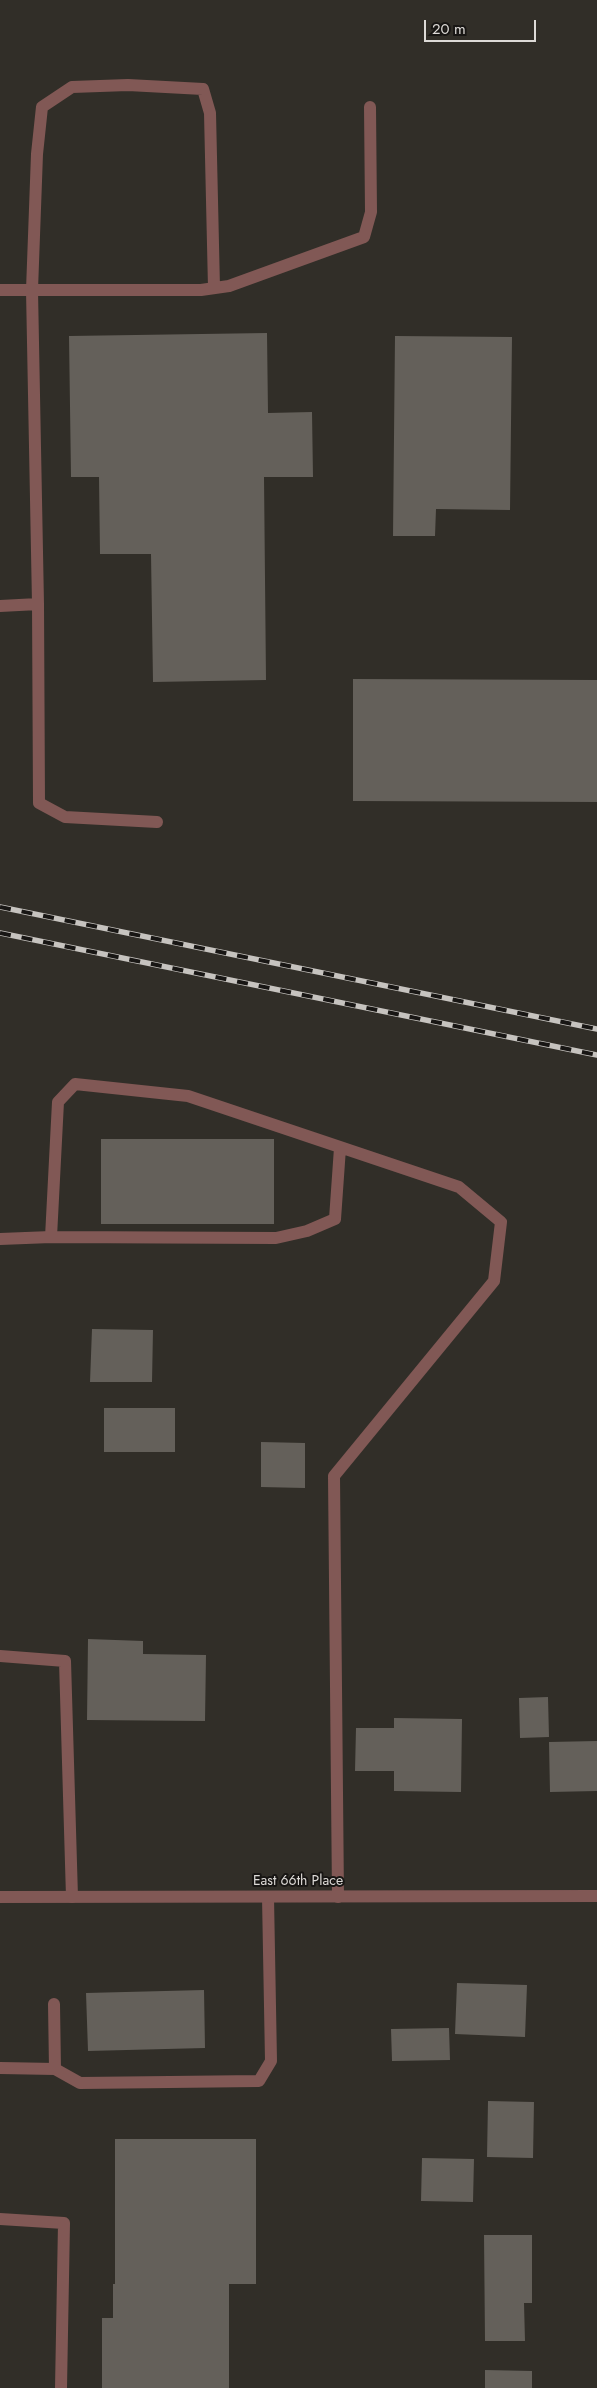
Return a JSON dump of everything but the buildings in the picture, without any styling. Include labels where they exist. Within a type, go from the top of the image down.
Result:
[{"type":"street","points":[[157,822],[65,817],[39,803],[38,604],[32,290],[42,107],[72,87],[128,85],[203,89],[210,113],[214,288]]},
{"type":"street","points":[[0,290],[201,290],[229,286],[364,237],[371,212],[370,107]]},
{"type":"street","points":[[0,606],[38,604]]},
{"type":"street","points":[[51,1238],[58,1102],[75,1084],[188,1096],[459,1187],[501,1222],[494,1281],[334,1476],[338,1897]]},
{"type":"street","points":[[0,1239],[276,1238],[307,1231],[335,1219],[340,1148]]},
{"type":"street","points":[[0,1656],[65,1661],[72,1898]]},
{"type":"street","name":"East 66th Place","points":[[0,1898],[597,1896]]},
{"type":"street","points":[[0,2068],[55,2069],[80,2082],[259,2081],[271,2061],[268,1897]]},
{"type":"street","points":[[54,2004],[55,2069]]},
{"type":"street","points":[[0,2219],[64,2222],[61,2388]]},
{"type":"railway","points":[[0,907],[597,1029]]},
{"type":"railway","points":[[0,933],[597,1055]]}]
